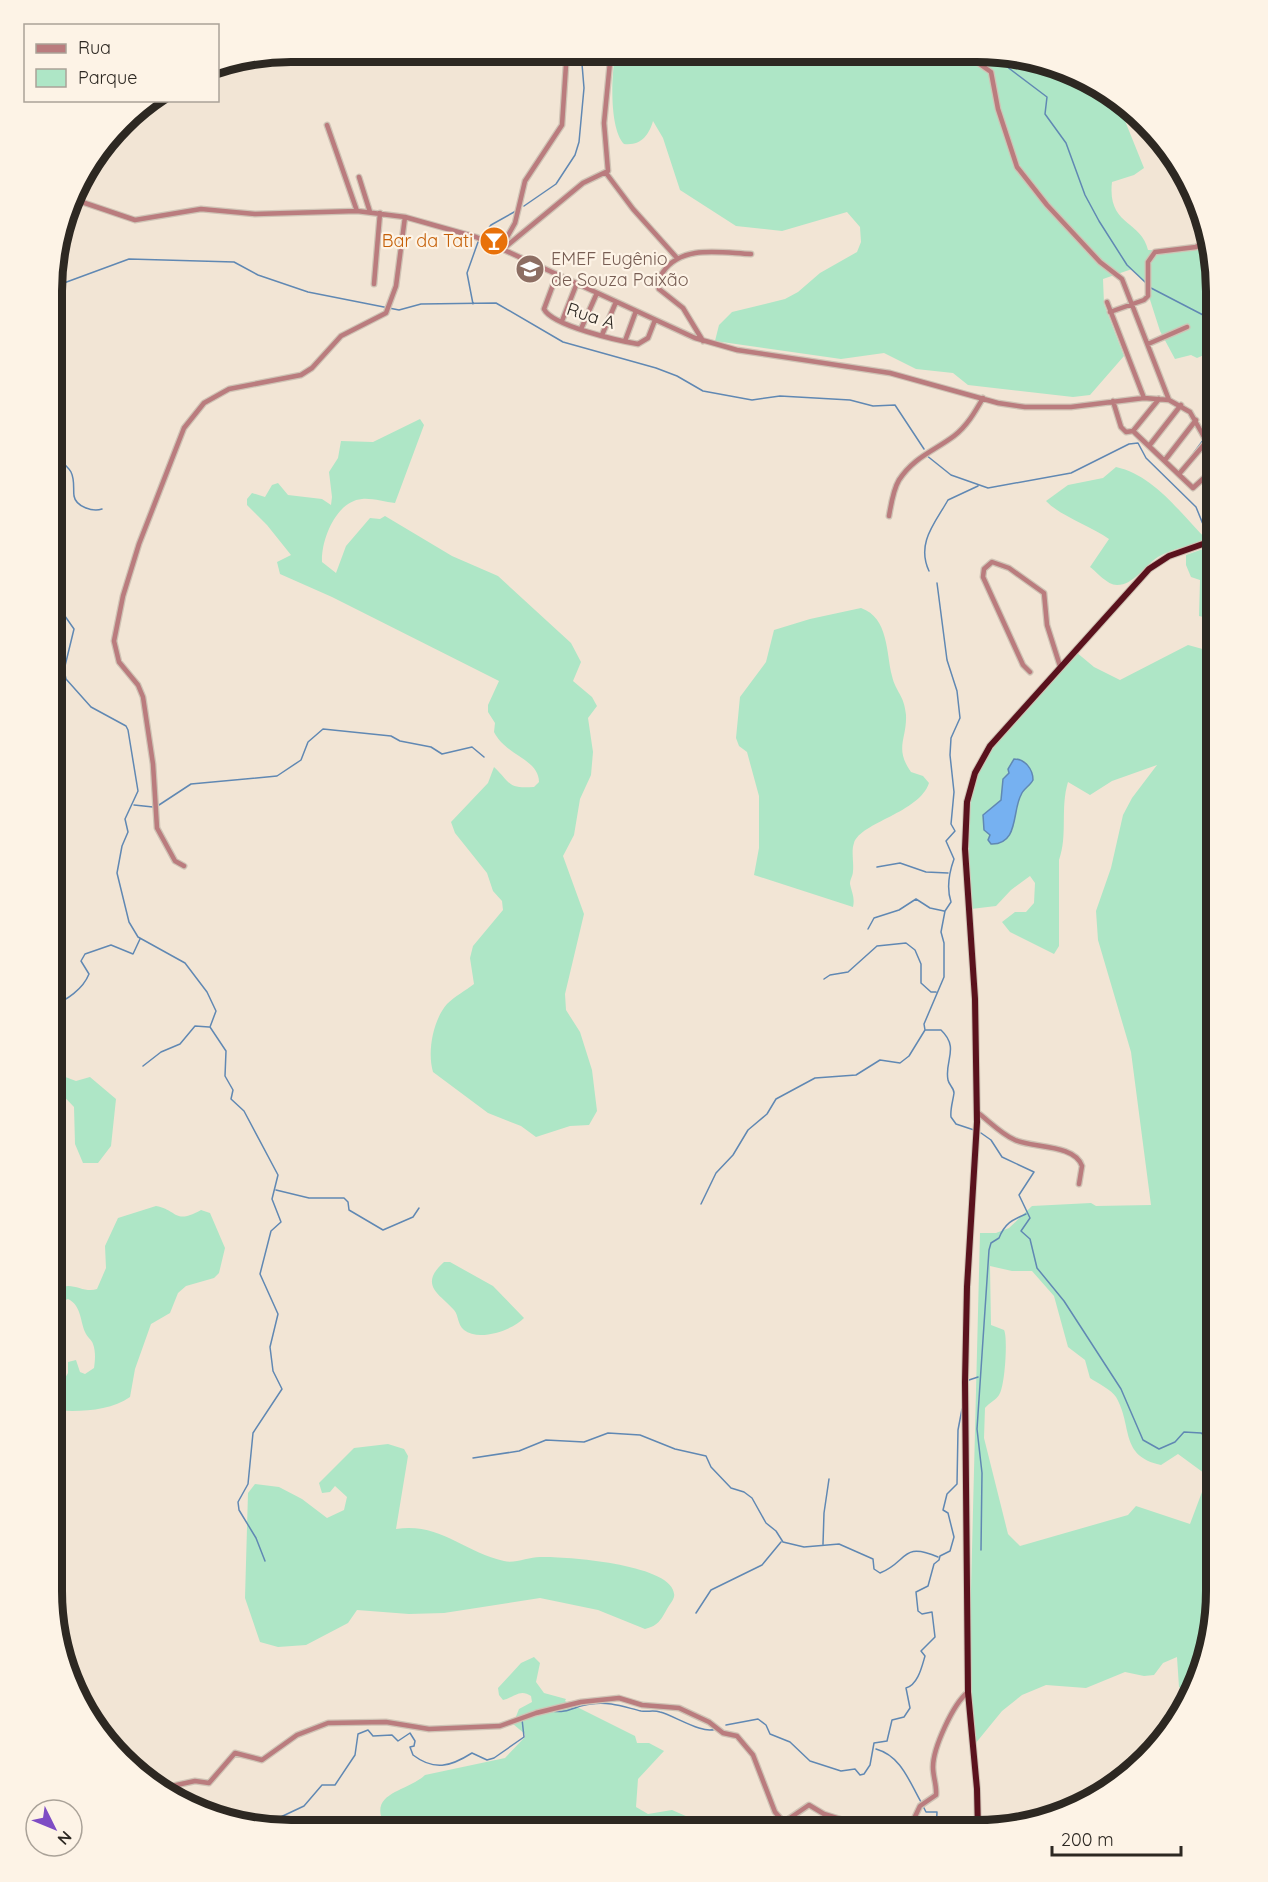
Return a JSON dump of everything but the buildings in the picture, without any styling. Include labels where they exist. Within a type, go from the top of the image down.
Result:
[{"type":"highway","points":[[978,1820],[968,1692],[965,1382],[967,1287],[976,1166],[977,1112],[975,999],[965,849],[969,791],[975,773],[990,746],[1060,666],[1156,563],[1207,542]]},
{"type":"street","points":[[502,249],[518,215],[525,181],[562,124],[564,61]]},
{"type":"street","points":[[610,61],[604,123],[606,173],[633,210],[677,258]]},
{"type":"street","points":[[976,61],[992,72],[998,110],[1017,167],[1100,262],[1118,275],[1132,304],[1169,400]]},
{"type":"street","points":[[327,125],[357,211]]},
{"type":"street","points":[[502,249],[583,183],[606,173]]},
{"type":"street","points":[[360,177],[370,212]]},
{"type":"street","points":[[80,201],[135,220],[201,209],[255,214],[357,211],[405,217],[452,229],[502,249],[703,341],[738,350],[890,373],[1007,404],[1050,408],[1144,398],[1169,400],[1181,405],[1196,420],[1207,438]]},
{"type":"street","points":[[374,284],[380,213]]},
{"type":"street","points":[[184,866],[175,861],[157,828],[154,772],[143,697],[138,685],[119,662],[114,641],[123,596],[139,544],[184,428],[204,403],[229,390],[307,372],[341,336],[379,318],[391,306],[405,217]]},
{"type":"street","points":[[1110,312],[1148,296],[1150,256],[1161,251],[1196,248],[1202,244]]},
{"type":"street","points":[[703,341],[683,308],[663,294],[657,285],[664,270],[677,258],[696,252],[751,254]]},
{"type":"street","name":"Rua A","points":[[557,274],[544,309],[551,317],[581,329],[638,344],[645,341],[656,320]]},
{"type":"street","points":[[562,321],[577,283]]},
{"type":"street","points":[[581,329],[597,293]]},
{"type":"street","points":[[602,335],[616,302]]},
{"type":"street","points":[[1107,302],[1144,398]]},
{"type":"street","points":[[625,341],[636,311]]},
{"type":"street","points":[[1148,344],[1187,327]]},
{"type":"street","points":[[889,516],[898,482],[910,465],[921,455],[954,436],[973,415],[983,398]]},
{"type":"street","points":[[1133,431],[1159,399]]},
{"type":"street","points":[[1113,401],[1123,430],[1133,431],[1195,488],[1207,476]]},
{"type":"street","points":[[1149,446],[1181,405]]},
{"type":"street","points":[[1165,460],[1196,420]]},
{"type":"street","points":[[1179,474],[1207,441]]},
{"type":"street","points":[[1030,672],[1023,664],[983,577],[984,568],[992,562],[1009,568],[1044,593],[1047,625],[1060,666]]},
{"type":"street","points":[[977,1112],[1015,1140],[1047,1146],[1076,1158],[1082,1166],[1080,1184]]},
{"type":"street","points":[[913,1820],[920,1806],[937,1793],[933,1766],[940,1741],[961,1699],[968,1692]]},
{"type":"street","points":[[169,1786],[183,1782],[209,1783],[235,1752],[261,1760],[297,1735],[328,1723],[386,1722],[429,1729],[500,1726],[536,1713],[581,1702],[619,1698],[642,1705],[679,1708],[709,1722],[723,1733],[737,1736],[753,1755],[775,1812],[782,1820]]},
{"type":"street","points":[[787,1820],[809,1805],[824,1814],[843,1820]]},
{"type":"green space","points":[[615,61],[978,61],[1007,63],[1037,69],[1079,85],[1122,113],[1144,168],[1134,175],[1112,182],[1112,196],[1119,215],[1139,233],[1148,250],[1186,251],[1202,247],[1207,290],[1207,360],[1204,355],[1197,358],[1191,355],[1175,359],[1160,331],[1144,281],[1132,269],[1103,279],[1104,304],[1124,356],[1090,395],[1073,397],[968,385],[953,373],[916,369],[884,353],[841,359],[715,341],[719,325],[732,312],[785,299],[798,292],[820,273],[857,252],[861,242],[860,227],[847,212],[782,231],[736,226],[680,190],[663,138],[653,121],[647,135],[640,141],[624,144],[619,137],[614,114]]},
{"type":"green space","points":[[420,419],[424,425],[395,503],[362,499],[353,501],[345,507],[327,533],[322,562],[336,573],[346,546],[370,518],[380,519],[385,516],[452,556],[498,576],[571,643],[581,662],[573,681],[592,697],[597,706],[588,718],[593,752],[591,775],[580,799],[574,835],[563,856],[584,914],[565,994],[566,1010],[580,1032],[592,1070],[597,1111],[589,1125],[570,1126],[536,1137],[521,1126],[488,1113],[433,1072],[431,1064],[431,1046],[438,1019],[453,998],[474,984],[470,958],[473,946],[503,910],[502,901],[493,891],[487,873],[455,833],[451,822],[488,783],[494,767],[514,786],[534,787],[539,782],[534,768],[506,747],[494,732],[495,723],[488,712],[488,705],[499,681],[332,597],[280,574],[277,562],[291,555],[267,525],[247,505],[247,499],[252,493],[265,497],[272,485],[278,483],[288,495],[322,499],[331,505],[329,472],[338,458],[341,441],[373,442]]},
{"type":"green space","points":[[1116,467],[1130,471],[1155,487],[1207,540],[1158,557],[1134,579],[1117,585],[1106,581],[1090,567],[1109,539],[1059,511],[1046,501],[1068,485],[1103,478]]},
{"type":"green space","points":[[1207,548],[1207,618],[1199,616],[1200,580],[1191,577],[1186,565],[1186,555]]},
{"type":"green space","points":[[861,608],[877,620],[885,637],[892,676],[905,708],[906,723],[902,750],[906,764],[911,772],[923,776],[929,783],[914,802],[867,829],[854,843],[853,873],[850,884],[853,907],[754,875],[759,848],[759,796],[747,752],[739,746],[736,738],[740,697],[766,662],[774,630],[810,619]]},
{"type":"green space","points":[[1188,645],[1207,650],[1207,1475],[1178,1454],[1161,1465],[1139,1455],[1129,1439],[1116,1397],[1090,1378],[1085,1360],[1068,1347],[1054,1296],[1032,1271],[1012,1271],[990,1266],[991,1325],[1004,1330],[1006,1352],[1001,1390],[998,1397],[985,1408],[984,1438],[1008,1534],[1020,1546],[1128,1515],[1136,1506],[1190,1524],[1207,1479],[1205,1621],[1199,1651],[1184,1691],[1179,1687],[1177,1657],[1163,1663],[1154,1675],[1144,1676],[1125,1672],[1086,1688],[1046,1685],[1022,1695],[1002,1711],[975,1744],[969,1669],[980,1233],[996,1233],[1009,1228],[1032,1206],[1091,1203],[1096,1206],[1151,1205],[1131,1052],[1098,940],[1096,911],[1111,868],[1123,815],[1132,798],[1157,765],[1112,781],[1090,795],[1068,782],[1064,802],[1062,851],[1059,860],[1059,946],[1054,954],[1010,932],[1002,922],[1015,912],[1026,912],[1034,903],[1035,883],[1030,876],[1011,890],[996,906],[971,909],[967,823],[971,795],[978,775],[1000,737],[1076,652],[1094,667],[1120,680]]},
{"type":"green space","points":[[62,1076],[76,1081],[90,1077],[116,1099],[111,1146],[98,1163],[83,1163],[75,1144],[74,1107],[62,1094]]},
{"type":"green space","points":[[156,1206],[181,1216],[201,1210],[210,1213],[225,1248],[219,1273],[214,1278],[186,1286],[178,1293],[170,1313],[151,1324],[135,1369],[130,1397],[102,1408],[62,1410],[62,1380],[68,1373],[68,1362],[76,1360],[80,1372],[85,1374],[94,1368],[95,1350],[85,1332],[78,1309],[68,1299],[62,1300],[62,1288],[73,1286],[87,1290],[97,1289],[106,1268],[105,1246],[118,1218]]},
{"type":"green space","points":[[444,1262],[450,1262],[493,1286],[524,1318],[512,1327],[487,1335],[478,1335],[464,1330],[454,1310],[438,1295],[432,1284],[436,1270]]},
{"type":"green space","points":[[388,1444],[404,1449],[408,1456],[396,1529],[411,1528],[439,1534],[490,1557],[508,1562],[540,1557],[571,1558],[617,1564],[659,1577],[671,1586],[673,1600],[659,1622],[645,1629],[598,1610],[540,1598],[444,1613],[409,1614],[357,1610],[348,1623],[306,1645],[278,1647],[260,1642],[245,1598],[248,1493],[255,1484],[279,1487],[302,1499],[327,1518],[344,1510],[347,1497],[335,1486],[330,1492],[322,1493],[319,1483],[354,1448]]},
{"type":"green space","points":[[534,1657],[540,1663],[536,1682],[544,1693],[566,1699],[565,1701],[635,1736],[637,1743],[649,1743],[664,1751],[638,1779],[636,1807],[648,1814],[672,1810],[695,1820],[382,1820],[381,1807],[390,1795],[425,1775],[505,1758],[525,1737],[525,1734],[513,1724],[519,1709],[532,1702],[531,1696],[520,1693],[503,1700],[498,1688],[521,1663]]},
{"type":"water","points":[[1014,759],[1028,765],[1033,780],[1021,795],[1010,833],[1000,843],[991,844],[988,840],[990,835],[984,830],[983,815],[1001,800],[1003,779],[1009,773],[1008,769]]},
{"type":"waterway","points":[[524,206],[556,184],[575,155],[579,142],[584,88],[582,61]]},
{"type":"waterway","points":[[1002,63],[1047,97],[1045,114],[1066,143],[1085,195],[1127,265],[1145,282]]},
{"type":"waterway","points":[[482,237],[491,225],[516,211]]},
{"type":"waterway","points":[[473,304],[467,273],[478,242]]},
{"type":"waterway","points":[[62,284],[129,259],[234,262],[258,275],[308,292],[399,310],[421,304],[496,303],[563,342],[656,368],[677,376],[703,391],[752,400],[780,396],[850,400],[873,406],[895,405],[924,449]]},
{"type":"waterway","points":[[1151,288],[1205,316]]},
{"type":"waterway","points":[[1207,307],[1203,310],[1207,321]]},
{"type":"waterway","points":[[1187,462],[1204,439]]},
{"type":"waterway","points":[[926,455],[951,475],[988,488],[1071,473],[1129,444],[1138,443],[1146,458],[1196,507],[1207,534]]},
{"type":"waterway","points":[[62,460],[72,475],[75,500],[85,508],[102,509]]},
{"type":"waterway","points":[[929,571],[925,551],[933,525],[948,500],[978,486]]},
{"type":"waterway","points":[[925,1030],[924,1024],[944,977],[944,943],[941,932],[945,911],[951,902],[949,880],[954,859],[946,841],[955,831],[951,824],[954,792],[950,755],[951,738],[960,718],[957,691],[947,660],[937,583]]},
{"type":"waterway","points":[[62,612],[74,629],[64,670],[66,679],[91,707],[126,726],[128,730],[138,791],[125,819],[128,832],[122,846],[117,873],[129,922],[138,937],[185,963],[207,992],[216,1011],[210,1027],[226,1051],[225,1076],[233,1090],[231,1099],[244,1111],[278,1175],[272,1199],[281,1222],[271,1231],[260,1274],[278,1314],[270,1347],[273,1371],[282,1389],[253,1433],[248,1484],[238,1502],[239,1510],[256,1538],[265,1561]]},
{"type":"waterway","points":[[159,805],[191,784],[277,776],[301,760],[308,742],[323,729],[391,736],[400,741],[431,747],[442,754],[472,747],[484,757]]},
{"type":"waterway","points":[[134,805],[153,807]]},
{"type":"waterway","points":[[877,867],[900,863],[926,872],[948,873]]},
{"type":"waterway","points":[[868,929],[874,918],[899,910],[916,899],[930,908],[944,911]]},
{"type":"waterway","points":[[62,1001],[83,984],[89,974],[81,961],[85,954],[111,945],[133,954],[140,939]]},
{"type":"waterway","points":[[824,979],[830,975],[848,972],[877,946],[906,943],[915,950],[921,964],[921,983],[931,992],[936,992]]},
{"type":"waterway","points":[[143,1066],[161,1052],[180,1044],[195,1026],[209,1027]]},
{"type":"waterway","points":[[701,1204],[716,1173],[733,1155],[748,1130],[767,1114],[776,1099],[815,1078],[856,1075],[880,1060],[900,1063],[909,1056],[925,1030]]},
{"type":"waterway","points":[[926,1030],[941,1030],[950,1043],[947,1073],[954,1093],[951,1117],[956,1124],[974,1130]]},
{"type":"waterway","points":[[981,1133],[991,1140],[1002,1157],[1034,1172],[1019,1195],[1030,1218],[1021,1231],[1030,1239],[1037,1268],[1064,1301],[1121,1389],[1143,1440],[1159,1449],[1175,1442],[1184,1432],[1201,1433],[1207,1437]]},
{"type":"waterway","points":[[276,1190],[309,1198],[344,1198],[348,1202],[349,1210],[383,1230],[413,1217],[419,1208]]},
{"type":"waterway","points":[[981,1550],[982,1473],[977,1429],[989,1250],[991,1243],[999,1238],[1006,1225],[1026,1214]]},
{"type":"waterway","points":[[969,1380],[978,1377]]},
{"type":"waterway","points":[[726,1725],[758,1719],[766,1725],[770,1734],[790,1742],[810,1761],[841,1771],[855,1769],[860,1775],[864,1774],[870,1765],[874,1743],[887,1741],[892,1720],[904,1717],[910,1708],[906,1688],[914,1683],[919,1675],[925,1656],[921,1651],[935,1637],[932,1612],[922,1614],[918,1611],[916,1592],[928,1586],[934,1564],[940,1556],[950,1551],[954,1537],[948,1513],[943,1510],[947,1494],[957,1484],[958,1430],[962,1409]]},
{"type":"waterway","points":[[473,1458],[519,1451],[546,1440],[584,1442],[608,1433],[640,1435],[675,1449],[706,1456],[711,1467],[731,1488],[744,1492],[752,1498],[766,1523],[776,1531],[783,1542],[804,1547],[839,1544],[873,1559],[874,1569],[880,1573],[911,1552],[917,1551],[938,1557]]},
{"type":"waterway","points":[[823,1544],[824,1513],[829,1479]]},
{"type":"waterway","points":[[696,1613],[711,1590],[762,1565],[781,1542]]},
{"type":"waterway","points":[[552,1711],[563,1711],[598,1703],[610,1704],[641,1711],[658,1711],[696,1727],[715,1729]]},
{"type":"waterway","points":[[274,1820],[304,1806],[322,1785],[335,1785],[355,1755],[358,1734],[368,1730],[373,1736],[392,1735],[398,1741],[410,1733],[415,1741],[414,1746],[410,1747],[413,1755],[428,1763],[442,1765],[472,1753],[487,1760],[494,1758],[524,1737],[522,1719]]},
{"type":"waterway","points":[[876,1749],[885,1752],[898,1763],[921,1802]]},
{"type":"waterway","points":[[923,1806],[926,1812],[937,1812],[937,1820]]},
{"type":"place","name":"Bar da Tati","points":[[494,241]]},
{"type":"place","name":"EMEF Eugênio de Souza Paixão","points":[[530,269]]}]
